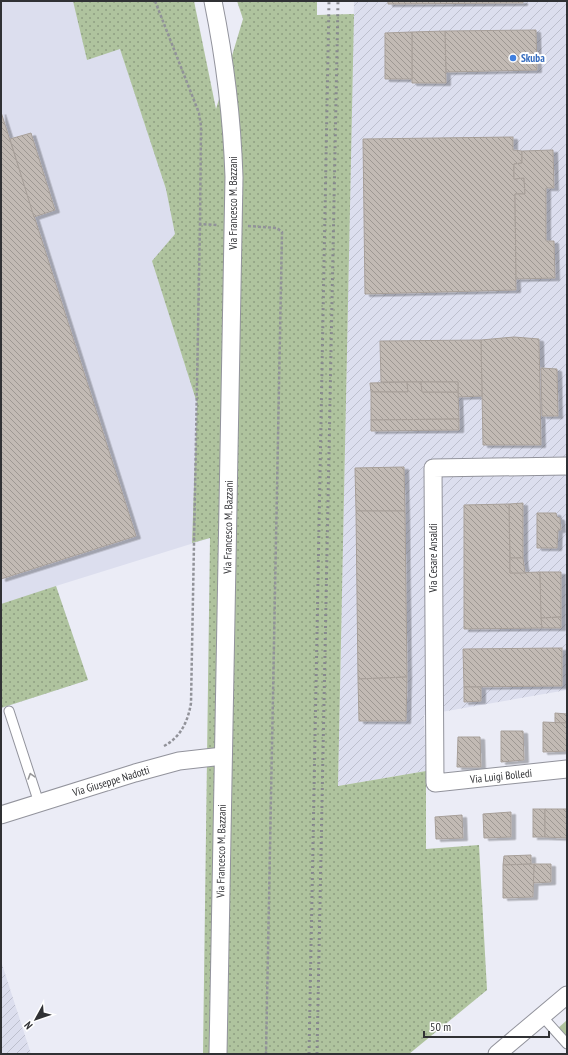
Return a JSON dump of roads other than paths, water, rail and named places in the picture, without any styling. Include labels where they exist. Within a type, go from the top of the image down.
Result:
[{"type":"street","name":"Via Francesco M. Bazzani","points":[[213,1],[223,52],[232,132],[234,225],[218,1054]]},
{"type":"street","name":"Via Cesare Ansaldi","points":[[435,783],[433,468],[567,466]]},
{"type":"street","name":"Via Giuseppe Nadotti","points":[[1,815],[179,761],[223,756]]},
{"type":"street","name":"Via Luigi Bolledi","points":[[435,783],[567,769]]},
{"type":"street","points":[[497,1054],[567,994]]},
{"type":"lane","points":[[9,711],[39,803]]},
{"type":"lane","points":[[541,1015],[567,1044]]},
{"type":"railway","points":[[309,1054],[329,1]]},
{"type":"railway","points":[[317,1054],[338,1]]},
{"type":"place","name":"Skuba","points":[[513,58]]}]
